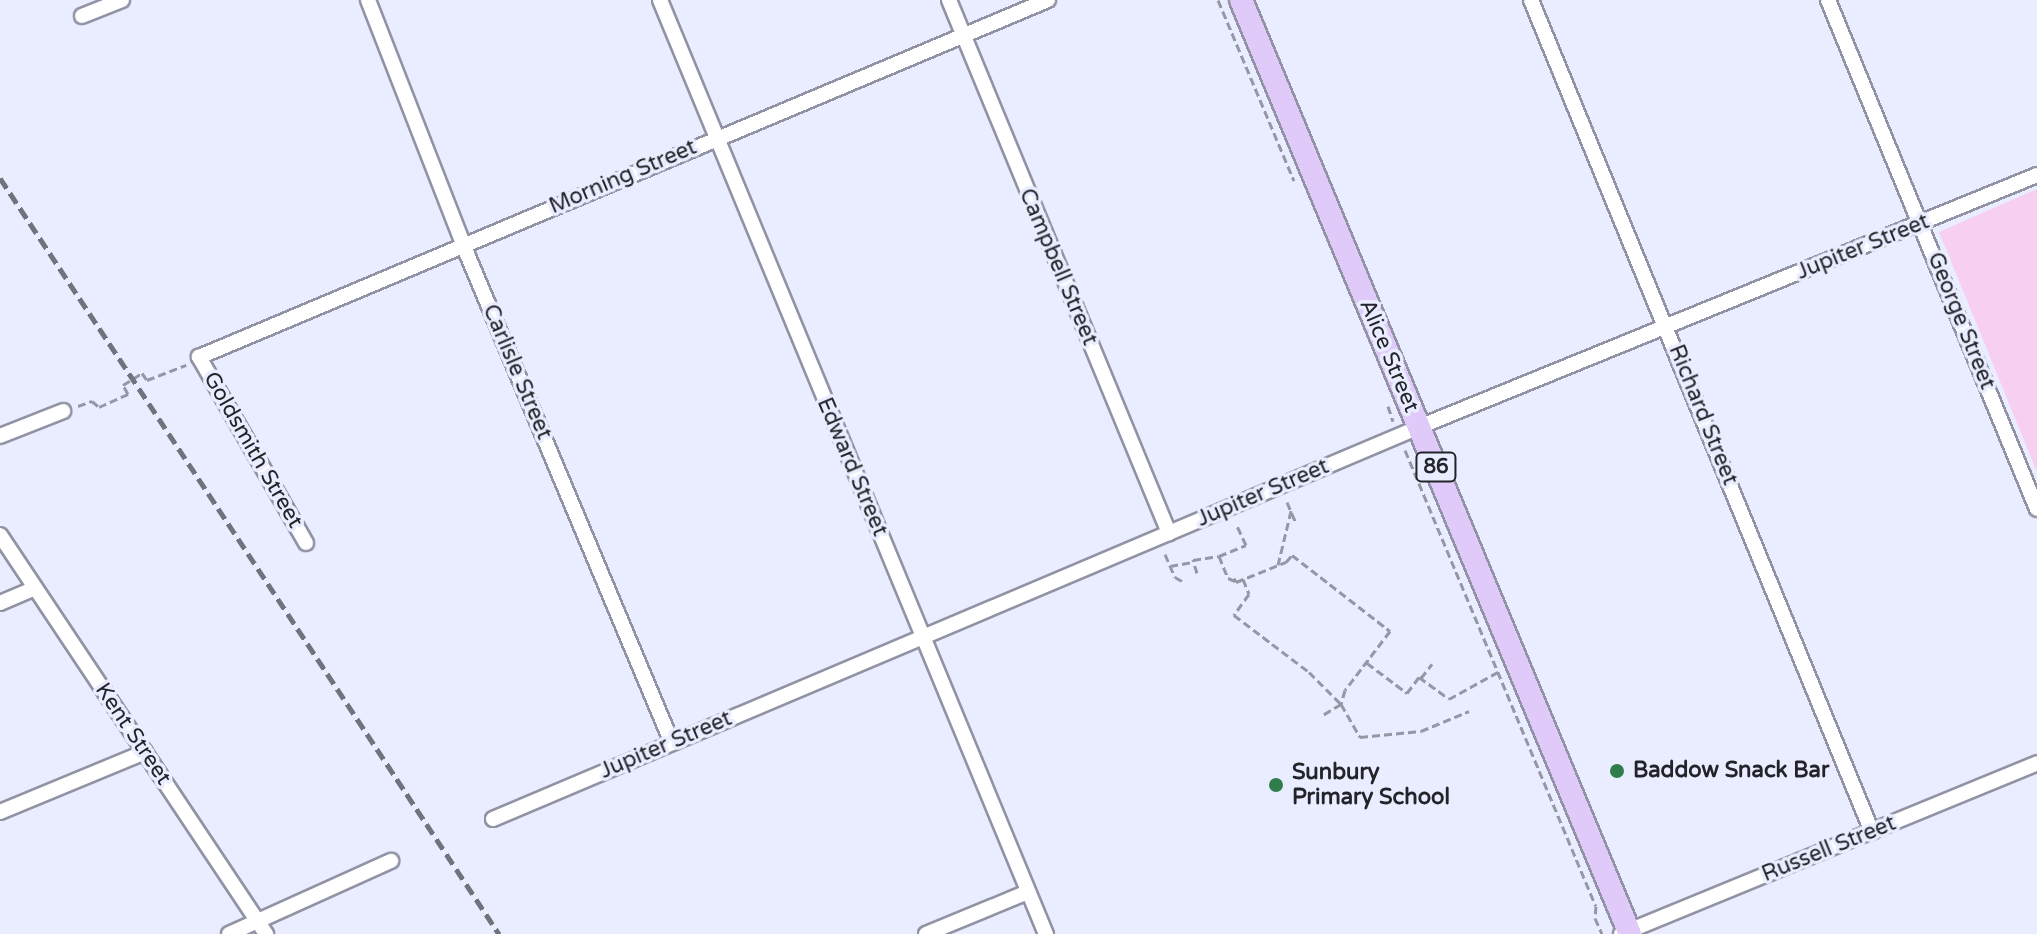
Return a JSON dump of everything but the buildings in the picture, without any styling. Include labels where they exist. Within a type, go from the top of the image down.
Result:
[{"type":"main road","name":"Alice Street","points":[[1241,0],[1627,933]]},
{"type":"street","points":[[82,16],[122,0]]},
{"type":"street","name":"Carlisle Street","points":[[368,0],[464,244],[672,743]]},
{"type":"street","name":"Edward Street","points":[[660,0],[1046,934]]},
{"type":"street","name":"Campbell Street","points":[[949,0],[1169,533]]},
{"type":"street","name":"Morning Street","points":[[199,357],[1048,0]]},
{"type":"street","name":"Richard Street","points":[[1531,0],[1667,325],[1872,832]]},
{"type":"street","name":"George Street","points":[[1828,0],[2037,509]]},
{"type":"street","name":"Jupiter Street","points":[[493,819],[1419,427],[2037,175]]},
{"type":"street","name":"Goldsmith Street","points":[[199,357],[306,543]]},
{"type":"street","points":[[0,436],[63,411]]},
{"type":"street","name":"Kent Street","points":[[0,535],[266,934]]},
{"type":"street","points":[[0,603],[35,588]]},
{"type":"street","points":[[0,812],[145,752]]},
{"type":"street","name":"Russell Street","points":[[1627,933],[2037,763]]},
{"type":"street","points":[[229,934],[391,861]]},
{"type":"street","points":[[926,934],[1028,892]]},
{"type":"path","points":[[63,411],[92,401],[99,407],[128,394],[123,385],[142,373],[147,380],[186,365]]},
{"type":"path","points":[[1405,452],[1596,906],[1595,918],[1602,934]]},
{"type":"path","points":[[1287,502],[1296,523]]},
{"type":"path","points":[[1278,565],[1291,511]]},
{"type":"path","points":[[1170,566],[1219,556],[1246,545],[1236,524]]},
{"type":"path","points":[[1165,554],[1182,581]]},
{"type":"path","points":[[1219,556],[1228,578],[1243,579],[1278,565],[1293,554],[1390,631],[1345,690],[1341,704],[1321,716]]},
{"type":"path","points":[[1193,562],[1197,573]]},
{"type":"path","points":[[1243,579],[1249,594],[1234,615],[1309,672],[1341,704],[1360,737],[1421,731],[1469,711]]},
{"type":"path","points":[[1366,662],[1407,693],[1432,664]]},
{"type":"path","points":[[1421,678],[1449,699],[1498,672]]},
{"type":"shaded area","points":[[2037,189],[2037,472],[1939,232]]},
{"type":"railway","points":[[0,178],[499,934]]},
{"type":"place","name":"Baddow Snack Bar","points":[[1617,771]]},
{"type":"place","name":"Sunbury Primary School","points":[[1276,785]]}]
